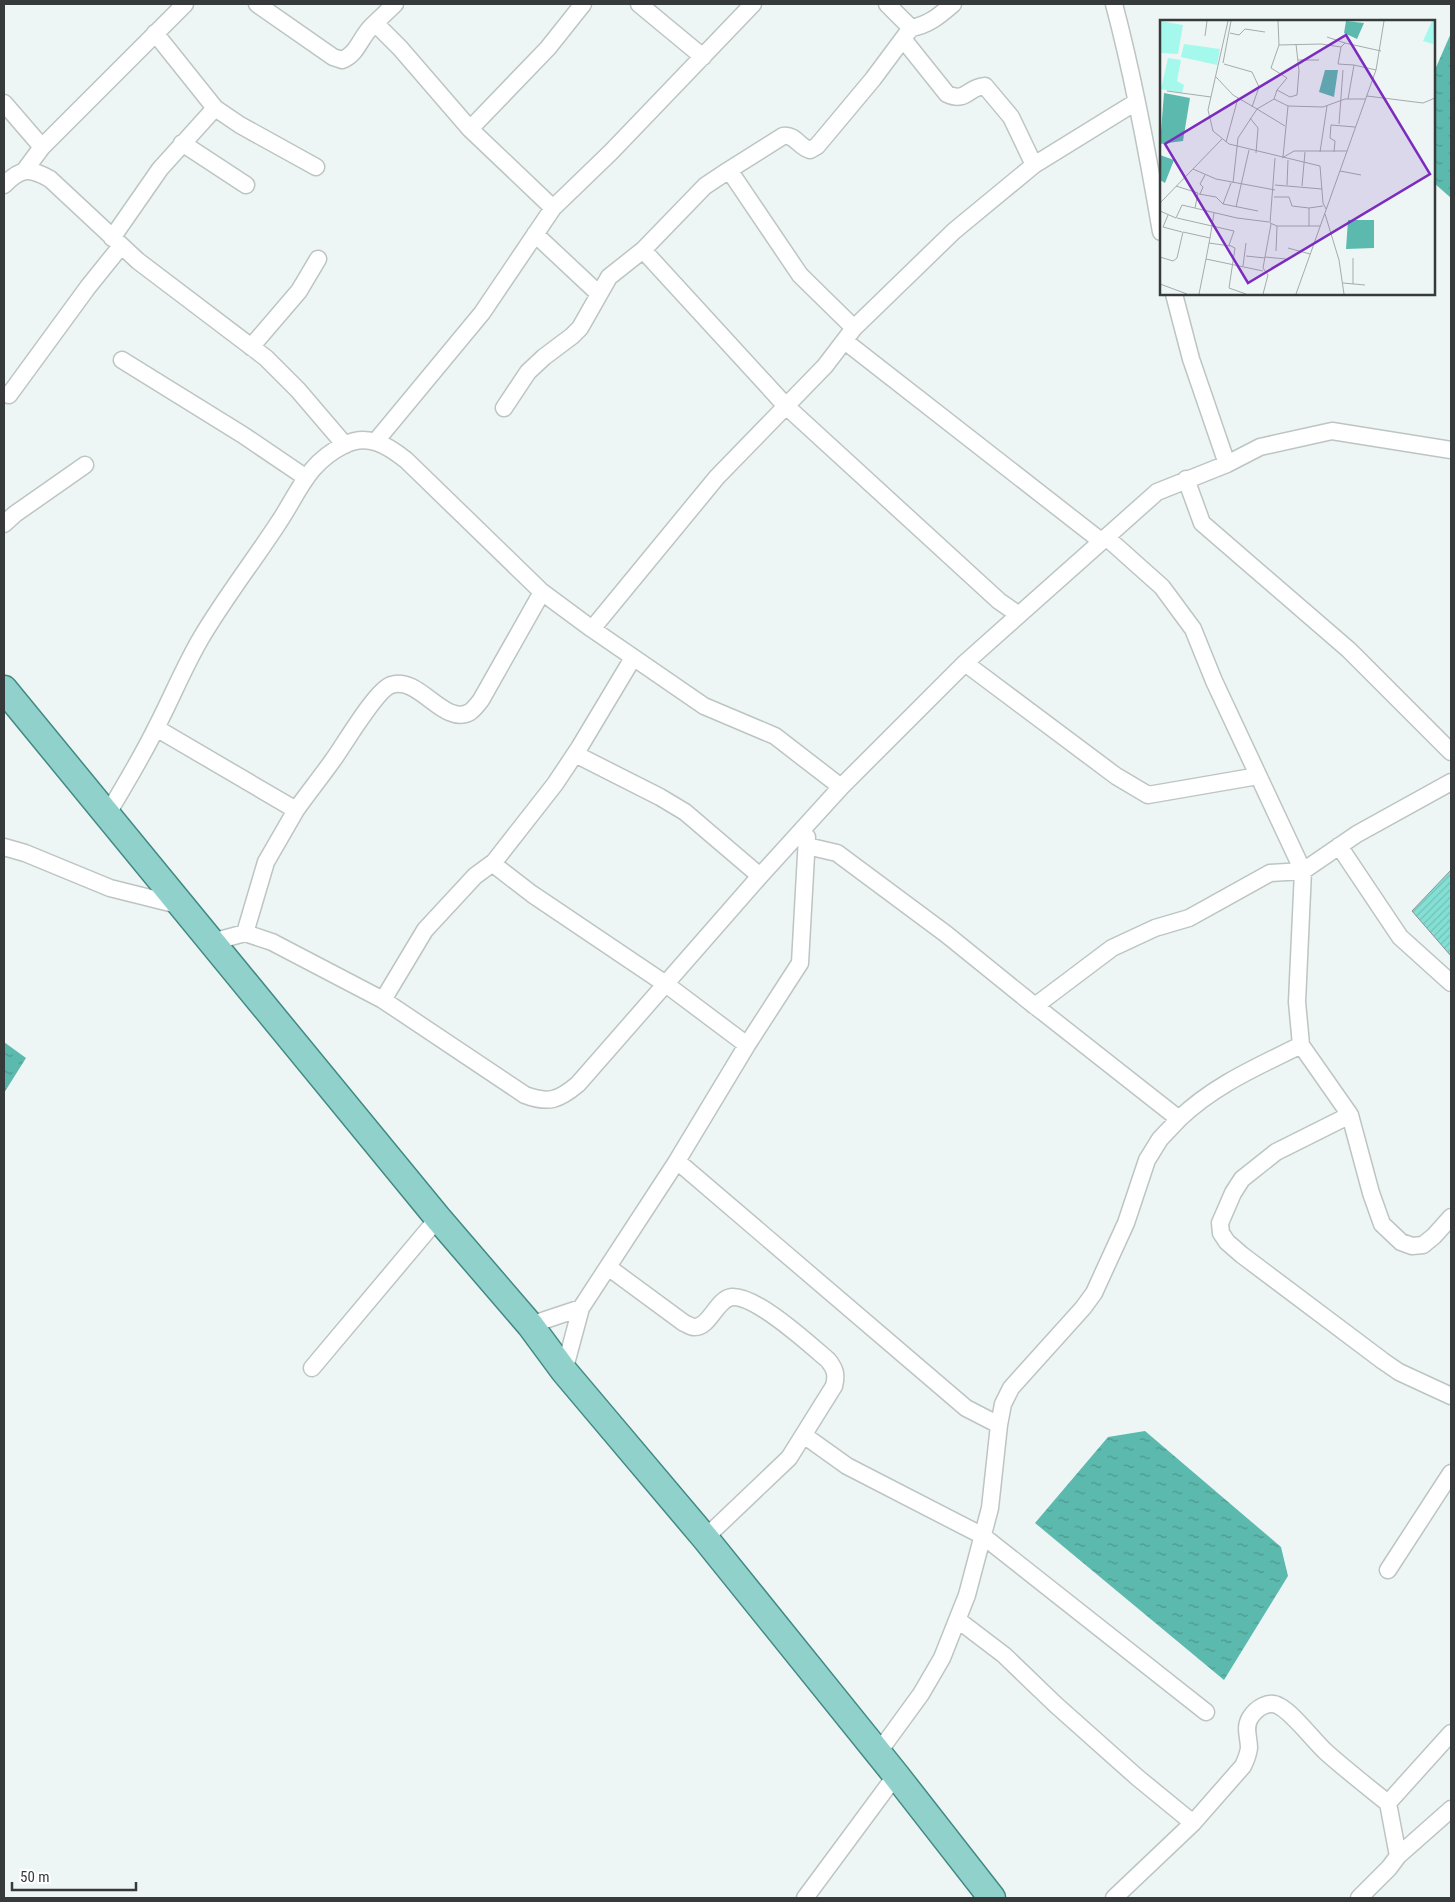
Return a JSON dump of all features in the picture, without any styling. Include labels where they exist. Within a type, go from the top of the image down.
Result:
[{"type":"main road","points":[[4,689],[438,1218],[530,1325],[564,1371],[705,1538],[896,1775],[992,1898]]},
{"type":"street","points":[[4,185],[12,176],[25,170],[42,147],[185,4]]},
{"type":"street","points":[[257,4],[333,57],[342,60],[351,57],[366,31],[395,4]]},
{"type":"street","points":[[470,129],[548,48],[584,4]]},
{"type":"street","points":[[639,4],[703,56]]},
{"type":"street","points":[[376,441],[482,312],[553,208],[611,152],[753,4]]},
{"type":"street","points":[[887,4],[946,94],[956,98],[963,97],[977,86],[985,86],[989,90],[1011,117],[1034,165]]},
{"type":"street","points":[[504,408],[528,372],[580,328],[609,277],[643,250],[705,186],[783,136],[789,135],[794,138],[803,148],[810,150],[817,146],[873,79],[907,34],[933,21],[953,4]]},
{"type":"street","points":[[1114,4],[1136,102],[1160,227]]},
{"type":"street","points":[[373,25],[400,48],[470,129],[553,208]]},
{"type":"street","points":[[155,33],[215,108],[240,125],[316,167]]},
{"type":"street","points":[[592,629],[717,477],[826,366],[850,335],[954,231],[1034,165],[1136,102]]},
{"type":"street","points":[[4,103],[42,147]]},
{"type":"street","points":[[9,396],[88,287],[160,169],[215,108]]},
{"type":"street","points":[[182,144],[246,185]]},
{"type":"street","points":[[25,170],[36,171],[50,179],[138,261],[266,358],[298,390],[345,444]]},
{"type":"street","points":[[729,170],[800,275],[850,335],[1101,542],[1106,537]]},
{"type":"street","points":[[535,234],[599,294]]},
{"type":"street","points":[[643,250],[786,406],[999,601],[1019,615]]},
{"type":"street","points":[[251,347],[299,291],[318,259]]},
{"type":"street","points":[[1174,295],[1191,359],[1227,464]]},
{"type":"street","points":[[122,360],[305,477]]},
{"type":"street","points":[[212,942],[245,932],[272,942],[383,1000],[525,1095],[540,1100],[552,1100],[567,1094],[578,1084],[667,985],[760,876],[841,787],[965,663],[1157,492],[1227,464],[1260,447],[1332,431],[1451,450]]},
{"type":"street","points":[[107,816],[156,728],[179,678],[202,636],[280,521],[305,477],[320,460],[345,444],[360,441],[376,441],[390,448],[406,460],[542,592],[592,629],[704,706],[775,736],[841,787]]},
{"type":"street","points":[[4,524],[15,514],[85,465]]},
{"type":"street","points":[[1186,479],[1202,523],[1349,650],[1451,752]]},
{"type":"street","points":[[1106,537],[1162,587],[1193,629],[1214,681],[1303,871],[1298,1002],[1301,1045],[1350,1116],[1371,1193],[1382,1224],[1401,1242],[1412,1246],[1423,1245],[1451,1217]]},
{"type":"street","points":[[245,932],[266,862],[296,810],[389,685],[400,682],[417,689],[446,710],[459,714],[471,712],[481,700],[542,592]]},
{"type":"street","points":[[383,1000],[433,920],[475,876],[494,862],[555,784],[633,658]]},
{"type":"street","points":[[965,663],[1116,776],[1148,795],[1258,776]]},
{"type":"street","points":[[156,728],[296,810]]},
{"type":"street","points":[[575,754],[660,797],[685,812],[760,876]]},
{"type":"street","points":[[1036,1006],[1112,948],[1155,928],[1189,918],[1270,873],[1303,871],[1357,834],[1451,782]]},
{"type":"street","points":[[564,1371],[581,1308],[677,1161],[747,1045],[800,963],[807,826]]},
{"type":"street","points":[[807,846],[837,852],[946,934],[1178,1119]]},
{"type":"street","points":[[1339,846],[1400,937],[1451,983]]},
{"type":"street","points":[[4,847],[24,853],[110,888],[182,906]]},
{"type":"street","points":[[494,862],[497,867],[532,894],[667,985],[747,1045]]},
{"type":"street","points":[[878,1753],[920,1694],[942,1658],[967,1595],[983,1536],[994,1484],[999,1425],[1003,1404],[1011,1388],[1083,1308],[1094,1293],[1126,1223],[1147,1160],[1160,1139],[1178,1119],[1216,1088],[1301,1045]]},
{"type":"street","points":[[1350,1116],[1276,1152],[1242,1179],[1233,1193],[1220,1223],[1221,1233],[1227,1242],[1242,1255],[1382,1361],[1399,1372],[1451,1396]]},
{"type":"street","points":[[677,1161],[966,1408],[999,1425]]},
{"type":"street","points":[[312,1368],[438,1218]]},
{"type":"street","points":[[608,1268],[684,1323],[694,1327],[702,1325],[723,1301],[731,1297],[743,1298],[767,1312],[828,1360],[835,1368],[834,1386],[790,1458],[705,1538]]},
{"type":"street","points":[[530,1325],[581,1308]]},
{"type":"street","points":[[805,1436],[847,1466],[983,1536],[1206,1712]]},
{"type":"street","points":[[1388,1570],[1451,1473]]},
{"type":"street","points":[[958,1620],[1004,1655],[1063,1712],[1193,1823]]},
{"type":"street","points":[[1114,1898],[1193,1823],[1243,1766],[1248,1757],[1249,1746],[1246,1728],[1250,1718],[1258,1708],[1269,1703],[1278,1705],[1286,1711],[1326,1751],[1389,1804],[1398,1856]]},
{"type":"street","points":[[1389,1804],[1451,1733]]},
{"type":"street","points":[[805,1898],[896,1775]]},
{"type":"street","points":[[1359,1898],[1389,1868],[1398,1856],[1451,1809]]},
{"type":"water","points":[[1451,33],[1451,198],[1435,184],[1435,70]]},
{"type":"water","points":[[4,1042],[26,1058],[4,1093]]},
{"type":"water","points":[[1145,1431],[1281,1547],[1288,1576],[1224,1680],[1035,1523],[1108,1437]]},
{"type":"building","points":[[1451,870],[1451,956],[1412,911]]}]
